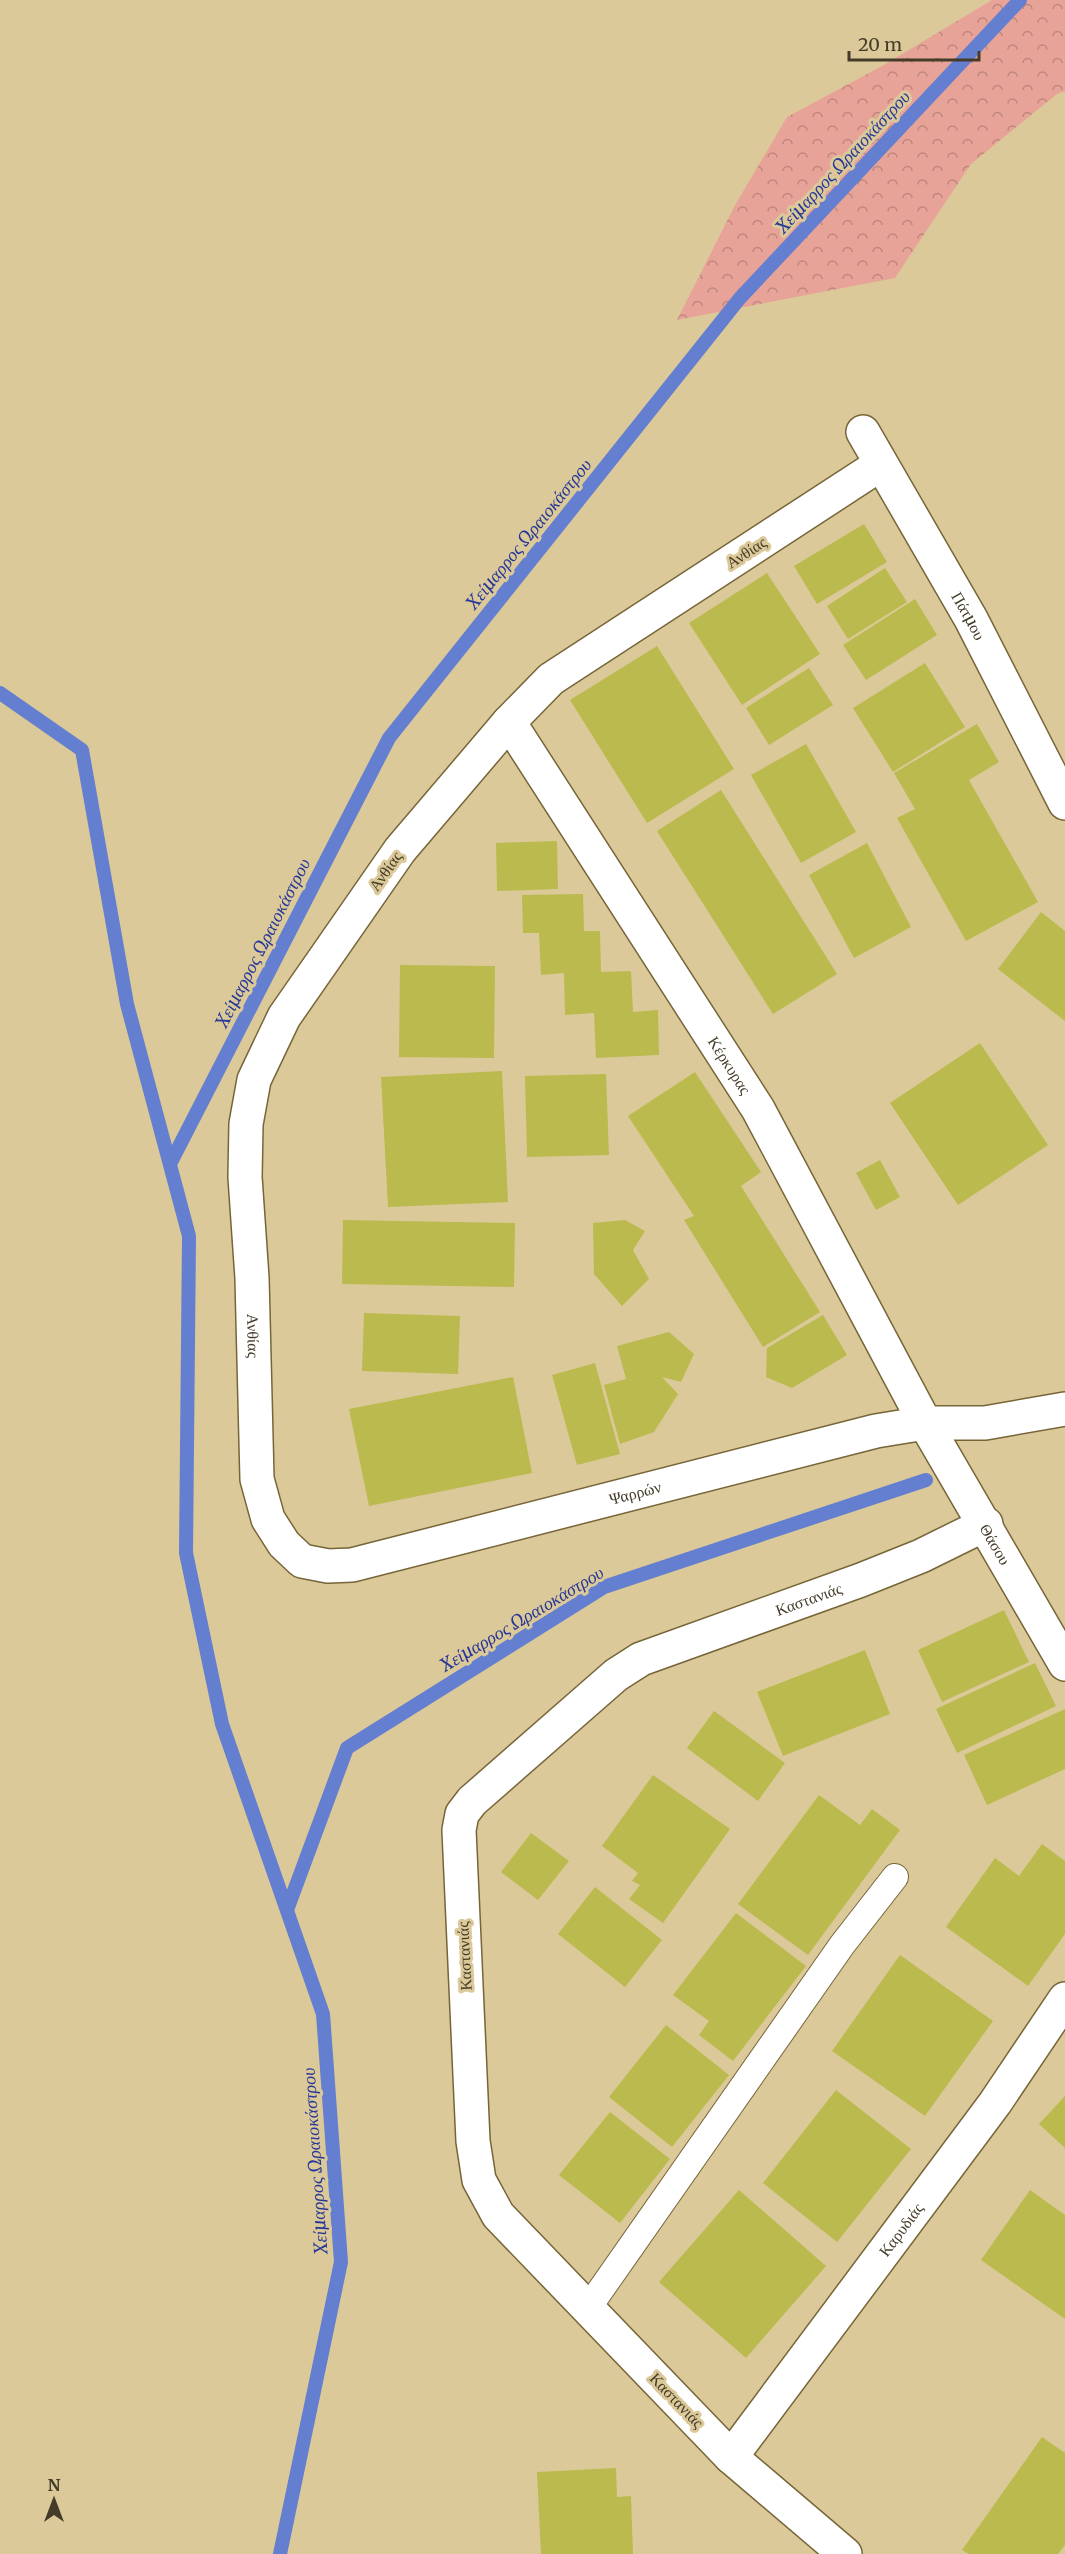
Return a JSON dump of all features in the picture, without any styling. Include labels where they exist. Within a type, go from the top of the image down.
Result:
[{"type":"street","name":"Πάτμου","points":[[863,432],[971,619],[1065,803]]},
{"type":"street","name":"Ανθίας","points":[[256,1479],[252,1278],[245,1177],[246,1124],[254,1080],[284,1017],[400,850],[508,722],[551,679],[881,464]]},
{"type":"street","name":"Κέρκυρας","points":[[508,722],[758,1108],[925,1423]]},
{"type":"street","name":"Ψαρρών","points":[[256,1479],[268,1519],[284,1544],[302,1561],[328,1566],[352,1565],[876,1431],[925,1423],[985,1423],[1065,1409]]},
{"type":"street","name":"Θάσου","points":[[925,1423],[986,1524],[1065,1664]]},
{"type":"street","name":"Καστανιάς","points":[[845,2554],[731,2457],[498,2215],[479,2180],[472,2129],[459,1830],[462,1814],[472,1801],[616,1675],[641,1659],[861,1580],[921,1556],[986,1524]]},
{"type":"street","name":"Καρυδιάς","points":[[731,2457],[995,2103],[1065,1999]]},
{"type":"lane","points":[[588,2308],[842,1945],[895,1877]]},
{"type":"green space","points":[[992,0],[1065,0],[1065,91],[1057,94],[971,164],[895,278],[677,320],[734,207],[787,117],[882,66]]},
{"type":"building","points":[[864,524],[887,562],[817,604],[794,566]]},
{"type":"building","points":[[885,568],[907,602],[848,639],[827,606]]},
{"type":"building","points":[[767,573],[820,654],[742,705],[689,623]]},
{"type":"building","points":[[915,599],[937,635],[866,680],[843,645]]},
{"type":"building","points":[[657,646],[734,769],[647,823],[570,700]]},
{"type":"building","points":[[925,663],[965,727],[893,772],[853,708]]},
{"type":"building","points":[[809,668],[833,705],[769,745],[746,708]]},
{"type":"building","points":[[977,724],[999,762],[969,780],[1038,902],[966,941],[897,818],[915,809],[894,773]]},
{"type":"building","points":[[806,744],[856,832],[801,863],[751,775]]},
{"type":"building","points":[[721,790],[837,974],[773,1014],[657,831]]},
{"type":"building","points":[[557,841],[558,889],[497,891],[496,843]]},
{"type":"building","points":[[867,843],[911,927],[854,958],[809,875]]},
{"type":"building","points":[[583,894],[584,931],[600,931],[601,972],[631,971],[633,1012],[658,1010],[659,1055],[596,1058],[594,1013],[565,1015],[564,973],[541,975],[539,933],[523,933],[522,895]]},
{"type":"building","points":[[1041,912],[1065,931],[1065,1021],[998,969]]},
{"type":"building","points":[[400,965],[495,966],[494,1058],[399,1057]]},
{"type":"building","points":[[980,1043],[1048,1145],[958,1205],[890,1103]]},
{"type":"building","points":[[502,1071],[508,1202],[388,1207],[381,1077]]},
{"type":"building","points":[[695,1072],[761,1172],[741,1186],[820,1312],[763,1347],[684,1220],[694,1216],[628,1116]]},
{"type":"building","points":[[606,1074],[609,1155],[527,1157],[525,1076]]},
{"type":"building","points":[[880,1160],[900,1197],[876,1210],[856,1173]]},
{"type":"building","points":[[343,1220],[515,1223],[514,1287],[342,1284]]},
{"type":"building","points":[[625,1220],[645,1231],[633,1250],[649,1279],[622,1306],[594,1274],[593,1223]]},
{"type":"building","points":[[364,1313],[460,1316],[458,1374],[362,1371]]},
{"type":"building","points":[[823,1315],[847,1355],[792,1388],[766,1377],[767,1348]]},
{"type":"building","points":[[669,1332],[694,1354],[681,1382],[662,1377],[678,1394],[654,1432],[620,1444],[604,1385],[626,1379],[617,1346]]},
{"type":"building","points":[[595,1363],[620,1454],[577,1465],[552,1375]]},
{"type":"building","points":[[513,1377],[532,1473],[369,1506],[349,1409]]},
{"type":"building","points":[[1004,1610],[1029,1662],[942,1702],[918,1650]]},
{"type":"building","points":[[865,1650],[890,1714],[783,1756],[757,1692]]},
{"type":"building","points":[[1035,1663],[1056,1706],[957,1753],[936,1709]]},
{"type":"building","points":[[1065,1709],[1065,1769],[987,1805],[964,1755]]},
{"type":"building","points":[[714,1711],[785,1763],[758,1801],[687,1748]]},
{"type":"building","points":[[653,1775],[730,1829],[663,1923],[629,1899],[640,1885],[632,1881],[638,1873],[602,1846]]},
{"type":"building","points":[[819,1795],[860,1825],[872,1809],[900,1830],[808,1955],[738,1904]]},
{"type":"building","points":[[531,1833],[569,1861],[538,1900],[501,1872]]},
{"type":"building","points":[[1042,1844],[1065,1861],[1065,1934],[1028,1986],[946,1927],[995,1858],[1019,1876]]},
{"type":"building","points":[[595,1887],[662,1940],[625,1987],[558,1934]]},
{"type":"building","points":[[736,1913],[806,1966],[733,2061],[699,2035],[709,2021],[673,1995]]},
{"type":"building","points":[[900,1955],[993,2021],[925,2116],[832,2051]]},
{"type":"building","points":[[666,2025],[729,2075],[672,2147],[609,2097]]},
{"type":"building","points":[[836,2090],[911,2149],[837,2242],[763,2183]]},
{"type":"building","points":[[1065,2096],[1065,2148],[1039,2124]]},
{"type":"building","points":[[610,2112],[670,2159],[620,2223],[559,2175]]},
{"type":"building","points":[[739,2190],[826,2266],[746,2358],[659,2282]]},
{"type":"building","points":[[1030,2190],[1065,2215],[1065,2319],[981,2260]]},
{"type":"building","points":[[1042,2437],[1065,2453],[1065,2545],[1058,2554],[969,2554],[962,2550]]},
{"type":"building","points":[[616,2468],[617,2497],[631,2496],[633,2554],[541,2554],[537,2472]]},
{"type":"waterway","name":"Χείμαρρος Ωραιοκάστρου","points":[[170,1164],[389,738],[740,298],[1020,0]]},
{"type":"waterway","name":"Χείμαρρος Ωραιοκάστρου","points":[[0,693],[82,750],[127,1004],[189,1236],[186,1553],[222,1724],[323,2014],[341,2262],[280,2554]]},
{"type":"waterway","name":"Χείμαρρος Ωραιοκάστρου","points":[[287,1910],[347,1748],[604,1587],[926,1480]]}]
